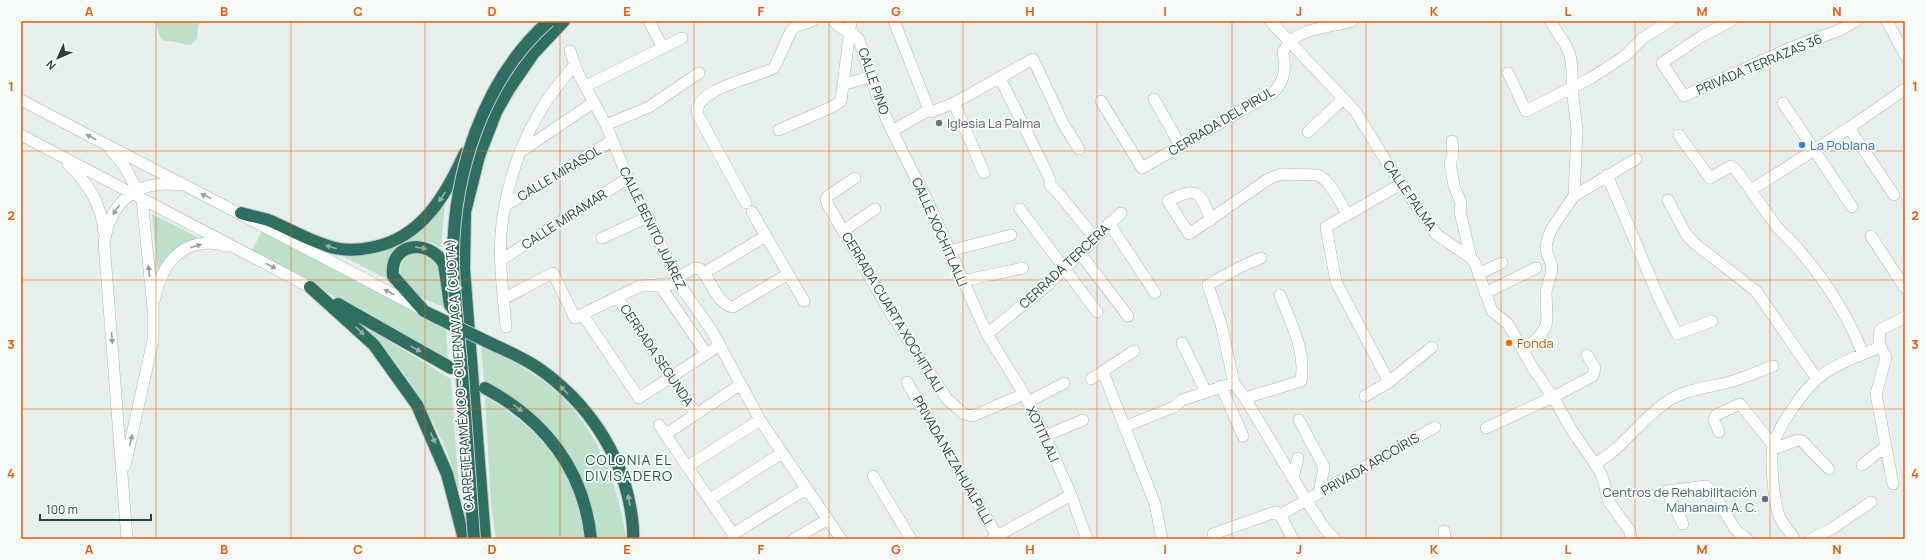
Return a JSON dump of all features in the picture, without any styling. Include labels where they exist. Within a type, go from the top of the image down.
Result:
[{"type":"highway","name":"CARRETERA MÉXICO - CUERNAVACA (CUOTA)","points":[[474,539],[452,269],[454,214],[472,138],[510,67],[550,21]]},
{"type":"highway","points":[[474,539],[454,265],[458,198],[473,138],[493,94],[516,57],[550,21]]},
{"type":"highway","points":[[480,539],[463,323],[461,222],[469,178],[482,136],[502,97],[523,65],[546,34],[560,21]]},
{"type":"highway","name":"CARRETERA MÉXICO - CUERNAVACA (CUOTA)","points":[[484,539],[464,269],[465,212],[479,156],[496,112],[529,60],[547,38],[564,21]]},
{"type":"highway","points":[[241,213],[267,220],[320,244],[336,248],[357,250],[381,246],[399,239],[413,230],[434,208],[455,175],[472,138]]},
{"type":"highway","points":[[456,313],[450,305],[444,264],[441,260],[431,250],[424,248],[407,248],[403,250],[395,259],[392,276],[429,313],[524,359],[546,374],[587,414],[603,435],[615,455],[626,487],[633,526],[633,539]]},
{"type":"highway","points":[[310,287],[350,312],[451,368]]},
{"type":"highway","points":[[310,287],[374,345],[417,405],[447,474],[464,539]]},
{"type":"highway","points":[[485,388],[525,413],[538,425],[555,446],[571,472],[579,489],[589,521],[591,539]]},
{"type":"highway","points":[[483,521],[487,530],[488,539]]},
{"type":"street","points":[[649,21],[663,48]]},
{"type":"street","points":[[804,301],[749,207],[696,110],[697,105],[720,87],[774,68],[791,31],[797,26],[812,21]]},
{"type":"street","name":"CALLE PINO","points":[[834,21],[839,27],[851,26],[859,40],[872,76],[878,99],[892,131]]},
{"type":"street","name":"CALLE PALMA","points":[[1270,21],[1356,112],[1401,184],[1436,234],[1471,258]]},
{"type":"street","points":[[1290,43],[1315,28],[1352,21]]},
{"type":"street","points":[[1550,21],[1570,55],[1572,68],[1572,88],[1577,130],[1574,196]]},
{"type":"street","points":[[1508,73],[1526,111],[1591,78],[1625,56],[1643,38],[1669,21]]},
{"type":"street","name":"PRIVADA TERRAZAS 36","points":[[1731,21],[1702,36],[1662,63],[1684,96],[1790,48],[1840,30],[1856,21]]},
{"type":"street","points":[[1887,21],[1905,55]]},
{"type":"street","points":[[897,22],[928,110]]},
{"type":"street","points":[[779,130],[832,107],[841,100],[851,26]]},
{"type":"street","points":[[586,86],[682,38]]},
{"type":"street","name":"CERRADA DEL PIRUL","points":[[1101,101],[1142,168],[1274,92],[1281,82],[1285,71],[1283,52],[1290,43]]},
{"type":"street","name":"CALLE BENITO JUÁREZ","points":[[570,51],[575,65],[606,125],[628,178],[678,281],[720,345],[740,386],[760,420],[841,539]]},
{"type":"street","points":[[892,131],[928,110],[931,112],[954,103],[1033,59],[1064,126],[1078,149]]},
{"type":"street","points":[[506,327],[501,260],[502,224],[513,170],[543,105],[560,81],[575,65]]},
{"type":"street","points":[[606,125],[649,107],[699,73]]},
{"type":"street","points":[[849,82],[872,76]]},
{"type":"street","points":[[1000,78],[1049,177],[1050,185],[1094,237]]},
{"type":"street","points":[[1751,190],[1816,150],[1905,89]]},
{"type":"street","points":[[1154,99],[1180,145]]},
{"type":"street","points":[[1308,132],[1343,99]]},
{"type":"street","points":[[21,100],[107,146],[241,213],[429,313]]},
{"type":"street","points":[[520,152],[594,102]]},
{"type":"street","points":[[954,103],[984,173]]},
{"type":"street","points":[[1783,103],[1816,150],[1852,207]]},
{"type":"street","points":[[1849,128],[1894,195]]},
{"type":"street","name":"CALLE XOCHITLALLI","points":[[892,131],[928,204],[987,334]]},
{"type":"street","points":[[21,135],[137,194],[310,287]]},
{"type":"street","points":[[1679,135],[1710,178],[1731,166],[1735,169],[1765,211],[1780,230],[1799,249],[1833,296],[1854,330],[1863,354]]},
{"type":"street","name":"CALLE MIRASOL","points":[[506,205],[612,141]]},
{"type":"street","points":[[1452,141],[1453,155],[1450,163],[1454,186],[1461,203],[1460,212],[1471,258],[1492,311],[1508,324],[1571,429],[1595,464],[1602,476],[1609,502],[1630,531],[1630,539]]},
{"type":"street","points":[[107,146],[125,167],[137,194],[153,308],[153,340],[122,478]]},
{"type":"street","points":[[58,154],[78,174],[94,194],[103,219],[127,539]]},
{"type":"street","points":[[1523,351],[1538,338],[1545,328],[1547,321],[1546,291],[1552,266],[1546,249],[1547,241],[1552,228],[1574,196],[1636,159]]},
{"type":"street","points":[[1211,220],[1270,178],[1282,174],[1322,177],[1347,213]]},
{"type":"street","points":[[1608,175],[1659,298],[1677,334],[1712,321]]},
{"type":"street","name":"CALLE MIRAMAR","points":[[501,260],[628,178]]},
{"type":"street","name":"CERRADA CUARTA XOCHITLALI","points":[[855,178],[828,196],[826,199],[828,205],[893,317],[944,396],[958,410],[968,416],[973,416],[1064,383]]},
{"type":"street","points":[[104,242],[109,221],[116,208],[137,194],[162,184],[187,187]]},
{"type":"street","points":[[1388,382],[1336,282],[1326,227],[1347,213],[1401,184]]},
{"type":"street","points":[[1668,200],[1686,234],[1756,291],[1817,379]]},
{"type":"street","points":[[843,231],[875,209]]},
{"type":"street","points":[[1020,209],[1097,312]]},
{"type":"street","name":"CERRADA TERCERA","points":[[987,334],[1050,282],[1121,212]]},
{"type":"street","points":[[602,238],[648,217]]},
{"type":"street","points":[[1109,223],[1155,293]]},
{"type":"street","points":[[949,252],[1010,235]]},
{"type":"street","points":[[704,273],[766,236]]},
{"type":"street","points":[[1871,236],[1905,288]]},
{"type":"street","points":[[153,308],[156,290],[165,268],[177,254],[185,249],[208,243],[237,248]]},
{"type":"street","points":[[1079,252],[1128,316]]},
{"type":"street","points":[[1261,258],[1240,267],[1208,285],[1222,331],[1234,383],[1245,398],[1306,500],[1325,529],[1335,539]]},
{"type":"street","points":[[1478,274],[1502,263]]},
{"type":"street","points":[[579,317],[640,286],[678,281],[694,268],[700,269],[704,273],[722,302],[727,306],[733,307],[788,274]]},
{"type":"street","points":[[962,281],[1023,268]]},
{"type":"street","points":[[1485,293],[1536,268]]},
{"type":"street","points":[[503,299],[553,273],[579,317],[639,398],[720,345]]},
{"type":"street","points":[[659,284],[706,354]]},
{"type":"street","points":[[1245,398],[1301,381],[1303,369],[1302,349],[1280,295]]},
{"type":"street","name":"CERRADA SEGUNDA","points":[[617,297],[672,376],[696,414]]},
{"type":"street","points":[[1893,484],[1876,394],[1886,358],[1879,342],[1880,330],[1905,317]]},
{"type":"street","name":"XOTITLALI","points":[[987,334],[1026,398],[1045,436],[1071,495],[1087,539]]},
{"type":"street","points":[[1182,343],[1206,392]]},
{"type":"street","points":[[1365,396],[1388,382],[1432,347]]},
{"type":"street","points":[[1794,539],[1779,518],[1771,460],[1773,447],[1792,411],[1817,379],[1856,356],[1881,347]]},
{"type":"street","points":[[1091,379],[1134,351]]},
{"type":"street","points":[[1486,428],[1553,397],[1592,376],[1595,368],[1587,355]]},
{"type":"street","points":[[1595,464],[1612,453],[1653,413],[1673,398],[1698,389],[1727,382],[1772,366]]},
{"type":"street","points":[[1103,372],[1155,504],[1162,539]]},
{"type":"street","name":"PRIVADA NEZAHUALPILLI","points":[[907,382],[996,538]]},
{"type":"street","points":[[1124,427],[1154,417],[1174,407],[1182,400],[1234,383]]},
{"type":"street","points":[[740,386],[696,414],[662,429],[733,534],[806,489]]},
{"type":"street","points":[[1221,386],[1243,436]]},
{"type":"street","points":[[1718,432],[1714,420],[1716,415],[1740,404],[1773,447]]},
{"type":"street","points":[[688,466],[760,420]]},
{"type":"street","points":[[1045,436],[1083,420]]},
{"type":"street","points":[[1299,420],[1324,467],[1319,493]]},
{"type":"street","name":"PRIVADA ARCOÍRIS","points":[[1306,500],[1435,427]]},
{"type":"street","points":[[1773,447],[1802,440],[1828,469]]},
{"type":"street","points":[[1862,465],[1885,447]]},
{"type":"street","points":[[710,499],[782,453]]},
{"type":"street","points":[[1292,478],[1298,458]]},
{"type":"street","points":[[874,476],[911,539]]},
{"type":"street","points":[[1683,524],[1667,491],[1706,486],[1713,492],[1735,529],[1747,539]]},
{"type":"street","points":[[996,538],[1071,495]]},
{"type":"street","points":[[1280,515],[1306,500]]},
{"type":"street","points":[[1812,539],[1833,528],[1871,502]]},
{"type":"street","points":[[1214,534],[1275,512],[1280,515],[1293,539]]},
{"type":"street","points":[[794,539],[827,520]]},
{"type":"green space","points":[[157,21],[202,21],[198,25],[197,38],[191,45],[164,41],[158,32]]},
{"type":"green space","points":[[445,201],[441,248],[429,241],[423,240],[411,241],[400,246],[394,251],[393,282],[330,250],[372,250]]},
{"type":"green space","points":[[152,214],[203,240],[158,270]]},
{"type":"green space","points":[[262,231],[446,329],[448,361],[252,250]]},
{"type":"green space","points":[[414,251],[432,256],[439,266],[445,308],[414,293],[404,283],[400,271],[401,265],[403,260]]},
{"type":"green space","points":[[371,330],[451,379],[459,492],[447,452],[423,403],[393,359],[370,331]]},
{"type":"green space","points":[[481,346],[532,373],[558,393],[574,410],[588,429],[609,471],[622,516],[626,539],[596,539],[592,511],[585,487],[575,465],[562,445],[546,427],[528,411],[484,381]]},
{"type":"green space","points":[[485,397],[505,409],[523,423],[554,455],[575,494],[581,515],[584,539],[496,539],[491,504]]},
{"type":"place","name":"Iglesia La Palma","points":[[939,123]]},
{"type":"place","name":"La Poblana","points":[[1802,145]]},
{"type":"place","name":"Fonda","points":[[1509,343]]},
{"type":"place","name":"Centros de Rehabilitación Mahanaim A. C.","points":[[1765,499]]},
{"type":"district","name":"COLONIA EL DIVISADERO","points":[[629,468]]}]
